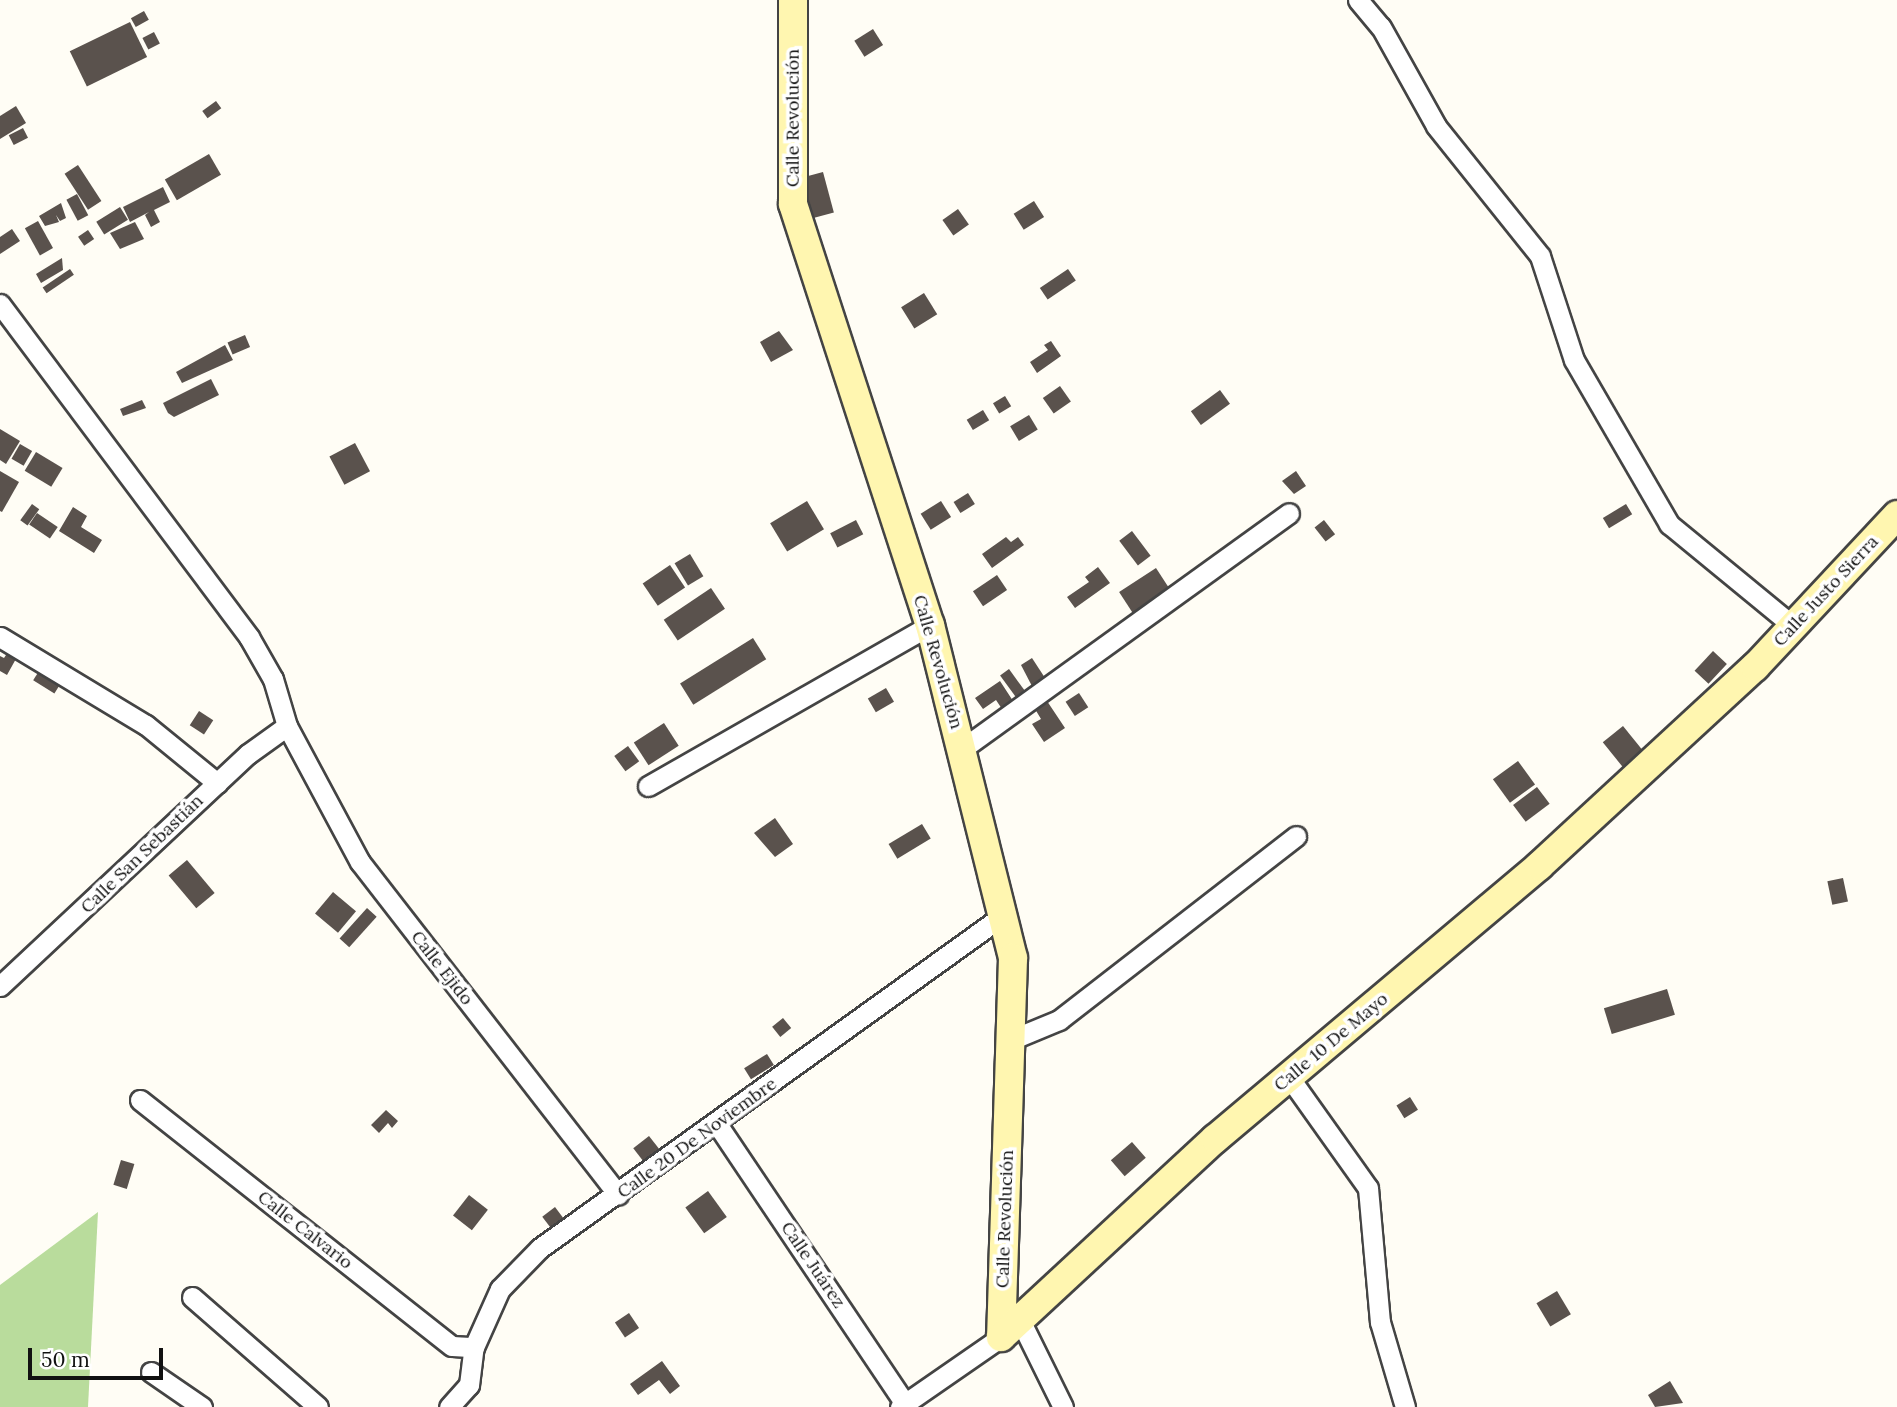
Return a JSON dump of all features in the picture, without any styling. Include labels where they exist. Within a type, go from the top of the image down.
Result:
[{"type":"street","name":"Calle Revolución","points":[[793,0],[790,156],[793,204],[930,625],[1005,914],[1013,958],[1010,1329]]},
{"type":"street","points":[[1358,0],[1381,27],[1436,126],[1540,256],[1574,360],[1669,524],[1793,626]]},
{"type":"street","name":"Calle Ejido","points":[[0,304],[249,637],[273,679],[287,726],[360,862],[618,1195]]},
{"type":"street","points":[[962,748],[1289,513]]},
{"type":"street","name":"Calle Justo Sierra","points":[[1755,667],[1897,514]]},
{"type":"street","points":[[648,786],[930,625]]},
{"type":"street","points":[[0,637],[146,726],[217,783]]},
{"type":"street","name":"Calle 10 De Mayo","points":[[904,1406],[1010,1329],[1289,1077],[1539,866],[1755,667]]},
{"type":"street","name":"Calle San Sebastián","points":[[0,986],[217,783],[287,726]]},
{"type":"street","points":[[1013,1039],[1059,1020],[1296,835]]},
{"type":"street","name":"Calle 20 De Noviembre","points":[[471,1407],[469,1385],[474,1347],[500,1289],[540,1248],[718,1124],[1005,914]]},
{"type":"street","points":[[1289,1077],[1368,1188],[1380,1322],[1405,1407]]},
{"type":"street","name":"Calle Calvario","points":[[140,1100],[452,1346],[474,1347]]},
{"type":"street","name":"Calle Juárez","points":[[718,1124],[904,1406]]},
{"type":"street","points":[[192,1297],[318,1407]]},
{"type":"street","points":[[1010,1329],[1063,1407]]},
{"type":"street","points":[[151,1372],[202,1407]]},
{"type":"street","points":[[449,1407],[469,1385]]},
{"type":"green space","points":[[98,1212],[88,1407],[0,1407],[0,1285]]},
{"type":"building","points":[[144,11],[149,20],[136,27],[131,18]]},
{"type":"building","points":[[130,22],[147,57],[87,86],[70,51]]},
{"type":"building","points":[[873,29],[883,45],[864,57],[854,41]]},
{"type":"building","points":[[154,32],[160,44],[148,49],[142,38]]},
{"type":"building","points":[[216,101],[221,108],[208,118],[202,111]]},
{"type":"building","points":[[16,106],[26,123],[0,139],[0,116]]},
{"type":"building","points":[[23,128],[28,138],[14,145],[9,135]]},
{"type":"building","points":[[209,154],[221,175],[177,200],[165,180]]},
{"type":"building","points":[[78,165],[101,201],[88,210],[65,174]]},
{"type":"building","points":[[823,172],[834,213],[809,219],[798,179]]},
{"type":"building","points":[[163,187],[170,202],[154,210],[160,222],[151,227],[145,215],[149,212],[130,222],[123,207]]},
{"type":"building","points":[[77,194],[88,215],[78,221],[66,200]]},
{"type":"building","points":[[1034,201],[1044,217],[1024,230],[1014,214]]},
{"type":"building","points":[[61,203],[66,218],[60,221],[56,215],[59,222],[45,226],[39,216]]},
{"type":"building","points":[[120,207],[128,220],[104,235],[96,222]]},
{"type":"building","points":[[958,209],[969,225],[953,235],[942,220]]},
{"type":"building","points":[[38,221],[53,248],[40,255],[25,228]]},
{"type":"building","points":[[135,222],[144,239],[120,249],[110,233]]},
{"type":"building","points":[[12,229],[20,241],[0,254],[0,237]]},
{"type":"building","points":[[88,230],[94,239],[84,246],[78,237]]},
{"type":"building","points":[[62,258],[63,270],[41,283],[36,274]]},
{"type":"building","points":[[70,269],[74,275],[47,293],[43,287]]},
{"type":"building","points":[[1068,269],[1076,281],[1048,300],[1040,288]]},
{"type":"building","points":[[924,293],[937,314],[914,329],[901,307]]},
{"type":"building","points":[[779,331],[793,350],[771,362],[760,342]]},
{"type":"building","points":[[245,335],[250,347],[233,354],[228,342]]},
{"type":"building","points":[[1051,341],[1061,356],[1037,373],[1030,362],[1048,350],[1044,345]]},
{"type":"building","points":[[225,345],[233,360],[182,383],[176,372]]},
{"type":"building","points":[[211,379],[219,395],[174,417],[168,413],[163,403]]},
{"type":"building","points":[[1060,386],[1071,402],[1054,414],[1043,398]]},
{"type":"building","points":[[1220,390],[1230,404],[1201,425],[1191,411]]},
{"type":"building","points":[[1005,396],[1011,406],[999,413],[993,403]]},
{"type":"building","points":[[142,400],[146,408],[123,416],[120,409]]},
{"type":"building","points":[[983,410],[989,420],[973,430],[967,420]]},
{"type":"building","points":[[1029,415],[1038,430],[1019,441],[1010,426]]},
{"type":"building","points":[[0,429],[20,441],[6,464],[0,460]]},
{"type":"building","points":[[355,443],[370,471],[344,485],[329,457]]},
{"type":"building","points":[[20,444],[32,451],[24,466],[12,459]]},
{"type":"building","points":[[36,452],[63,468],[51,487],[25,471]]},
{"type":"building","points":[[0,471],[19,482],[2,512],[0,511]]},
{"type":"building","points":[[1296,471],[1306,486],[1294,494],[1282,481]]},
{"type":"building","points":[[968,493],[975,504],[960,513],[954,502]]},
{"type":"building","points":[[807,501],[824,529],[787,551],[770,523]]},
{"type":"building","points":[[941,501],[951,517],[931,530],[921,514]]},
{"type":"building","points":[[32,504],[39,509],[28,525],[20,520]]},
{"type":"building","points":[[1626,504],[1632,514],[1609,528],[1603,518]]},
{"type":"building","points":[[73,507],[87,516],[81,527],[102,540],[94,553],[59,531]]},
{"type":"building","points":[[37,513],[58,527],[50,539],[29,525]]},
{"type":"building","points":[[856,520],[863,534],[837,547],[830,533]]},
{"type":"building","points":[[1324,520],[1335,534],[1326,542],[1315,527]]},
{"type":"building","points":[[1132,531],[1151,556],[1138,565],[1119,541]]},
{"type":"building","points":[[1006,537],[1011,542],[1018,537],[1024,545],[992,568],[982,554]]},
{"type":"building","points":[[690,554],[703,576],[688,586],[675,563]]},
{"type":"building","points":[[670,565],[685,587],[658,606],[643,583]]},
{"type":"building","points":[[1098,567],[1110,583],[1075,608],[1067,597],[1089,582],[1085,577]]},
{"type":"building","points":[[1156,568],[1173,594],[1136,618],[1119,592]]},
{"type":"building","points":[[997,575],[1007,590],[983,606],[973,591]]},
{"type":"building","points":[[711,588],[725,609],[678,641],[664,620]]},
{"type":"building","points":[[753,638],[766,659],[693,705],[680,684]]},
{"type":"building","points":[[1713,651],[1727,664],[1708,684],[1695,671]]},
{"type":"building","points":[[8,652],[17,657],[7,675],[0,671],[0,656],[4,658]]},
{"type":"building","points":[[1032,658],[1047,681],[1034,690],[1021,665]]},
{"type":"building","points":[[1009,669],[1027,694],[1018,701],[1000,675]]},
{"type":"building","points":[[39,671],[60,684],[54,694],[33,680]]},
{"type":"building","points":[[1000,681],[1015,704],[1004,712],[996,700],[983,709],[975,698]]},
{"type":"building","points":[[886,688],[894,702],[876,712],[868,698]]},
{"type":"building","points":[[1079,693],[1088,707],[1075,716],[1066,702]]},
{"type":"building","points":[[1047,701],[1065,728],[1044,742],[1032,724],[1041,719],[1035,709]]},
{"type":"building","points":[[199,711],[213,720],[204,735],[190,725]]},
{"type":"building","points":[[664,723],[679,746],[649,765],[634,743]]},
{"type":"building","points":[[1623,726],[1645,753],[1625,770],[1603,742]]},
{"type":"building","points":[[628,746],[639,761],[625,771],[614,756]]},
{"type":"building","points":[[1518,761],[1535,784],[1510,803],[1493,779]]},
{"type":"building","points":[[1537,787],[1550,804],[1526,822],[1513,805]]},
{"type":"building","points":[[775,818],[793,844],[775,857],[754,833]]},
{"type":"building","points":[[922,824],[931,839],[897,859],[889,844]]},
{"type":"building","points":[[187,860],[215,893],[196,908],[169,875]]},
{"type":"building","points":[[1843,878],[1848,901],[1832,905],[1827,881]]},
{"type":"building","points":[[333,892],[356,911],[338,933],[315,913]]},
{"type":"building","points":[[367,908],[377,917],[349,947],[340,938]]},
{"type":"building","points":[[1667,989],[1675,1015],[1612,1034],[1604,1008]]},
{"type":"building","points":[[783,1018],[791,1028],[780,1037],[772,1027]]},
{"type":"building","points":[[767,1054],[774,1065],[751,1079],[744,1068]]},
{"type":"building","points":[[1410,1097],[1418,1110],[1404,1118],[1396,1105]]},
{"type":"building","points":[[386,1110],[398,1121],[392,1128],[388,1123],[379,1133],[371,1125]]},
{"type":"building","points":[[649,1136],[663,1154],[647,1166],[633,1148]]},
{"type":"building","points":[[1132,1142],[1146,1158],[1125,1176],[1111,1160]]},
{"type":"building","points":[[121,1160],[134,1164],[127,1189],[113,1185]]},
{"type":"building","points":[[708,1191],[727,1217],[704,1233],[685,1207]]},
{"type":"building","points":[[469,1195],[488,1210],[472,1230],[453,1215]]},
{"type":"building","points":[[555,1207],[567,1223],[554,1233],[542,1217]]},
{"type":"building","points":[[1557,1291],[1571,1314],[1550,1327],[1536,1303]]},
{"type":"building","points":[[629,1313],[639,1328],[625,1337],[615,1323]]},
{"type":"building","points":[[662,1361],[680,1386],[670,1394],[659,1380],[638,1395],[630,1384]]},
{"type":"building","points":[[1670,1381],[1683,1403],[1655,1407],[1648,1395]]}]
